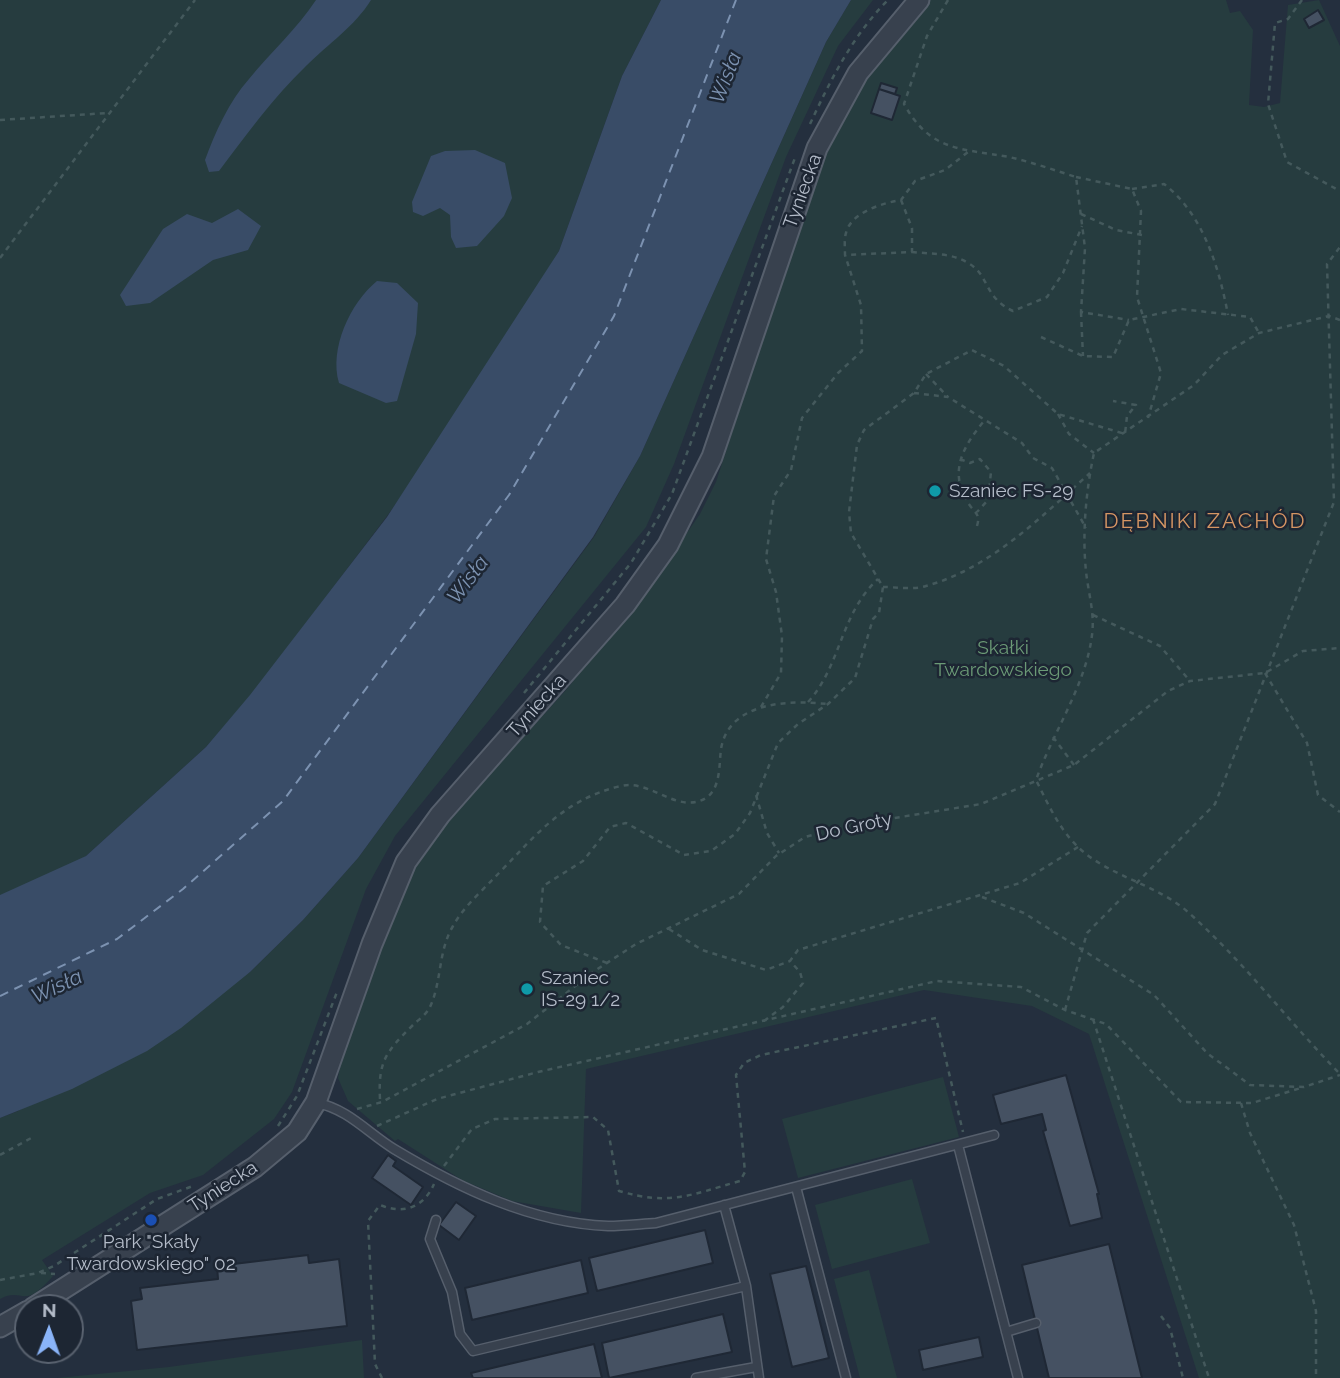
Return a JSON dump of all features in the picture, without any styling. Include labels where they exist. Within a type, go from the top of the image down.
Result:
[{"type":"street","name":"Tyniecka","points":[[56,1294],[283,1147],[297,1132],[316,1102],[387,904],[406,862],[440,815],[625,605],[668,545],[712,457],[817,149],[858,74],[919,0]]},
{"type":"lane","points":[[316,1102],[332,1106],[392,1147],[486,1199],[553,1218],[608,1226],[656,1223],[994,1135]]},
{"type":"lane","points":[[958,1145],[1018,1378]]},
{"type":"lane","points":[[796,1186],[846,1378]]},
{"type":"lane","points":[[724,1205],[746,1286],[759,1378]]},
{"type":"lane","points":[[436,1220],[430,1239],[452,1292],[460,1334],[474,1351],[746,1286]]},
{"type":"lane","points":[[1006,1332],[1036,1323]]},
{"type":"lane","points":[[696,1378],[756,1367]]},
{"type":"path","points":[[0,258],[195,0]]},
{"type":"path","name":"Tyniecka","points":[[806,134],[828,84],[872,16],[888,0]]},
{"type":"path","points":[[948,0],[927,36],[904,104],[917,127],[940,142],[968,152],[1010,158],[1076,177],[1132,189],[1164,184],[1182,198],[1196,216],[1225,297],[1228,316]]},
{"type":"path","points":[[1302,0],[1288,19],[1275,23],[1268,104],[1287,162],[1340,191]]},
{"type":"path","points":[[0,120],[110,113]]},
{"type":"path","name":"Tyniecka","points":[[519,699],[631,563],[672,494],[800,146]]},
{"type":"path","points":[[761,706],[781,673],[782,636],[766,559],[774,496],[791,470],[802,418],[838,373],[862,351],[861,305],[845,255],[846,231],[853,222],[876,205],[901,200],[915,181],[945,170],[968,152]]},
{"type":"path","points":[[1076,177],[1085,248],[1081,312],[1083,356]]},
{"type":"path","points":[[1132,189],[1141,211],[1142,235],[1137,298],[1161,373],[1148,418]]},
{"type":"path","points":[[901,200],[912,228],[912,253]]},
{"type":"path","points":[[1081,214],[1116,230],[1142,235]]},
{"type":"path","points":[[845,255],[912,253],[950,257],[969,263],[982,277],[996,303],[1013,311],[1047,297],[1063,273],[1082,226]]},
{"type":"path","points":[[1065,1010],[1087,933],[1215,804],[1334,502],[1327,264],[1340,247]]},
{"type":"path","points":[[1081,312],[1129,320],[1181,309],[1250,317],[1259,333]]},
{"type":"path","points":[[369,1129],[437,1099],[538,1072],[937,981],[1021,987],[1065,1010],[1106,1024],[1181,1102],[1252,1103],[1340,1074],[1189,912],[1078,847],[1061,827],[1036,780],[1080,676],[1092,636],[1092,615],[1085,569],[1090,473],[1094,453],[1194,385],[1222,355],[1259,333],[1329,317],[1340,320]]},
{"type":"path","points":[[1041,337],[1083,356],[1113,357],[1129,320]]},
{"type":"path","points":[[607,963],[561,945],[540,922],[543,886],[583,861],[610,827],[626,823],[684,855],[711,851],[735,834],[750,813],[778,743],[828,704],[855,678],[873,619],[879,612],[883,587],[850,533],[849,512],[857,445],[864,430],[914,393],[926,374],[972,350],[1004,366],[1058,414],[1069,434],[1094,453]]},
{"type":"path","points":[[926,374],[948,397],[1022,443],[1033,458],[1052,468],[1086,528]]},
{"type":"path","points":[[914,393],[948,397]]},
{"type":"path","points":[[1113,401],[1136,405],[1127,416],[1125,434]]},
{"type":"path","points":[[1058,414],[1125,434]]},
{"type":"path","points":[[977,526],[977,512],[964,495],[959,458],[984,421]]},
{"type":"path","points":[[959,458],[970,463],[980,459],[991,472],[988,500],[977,512]]},
{"type":"path","points":[[883,587],[923,587],[969,569],[1002,548],[1090,473]]},
{"type":"path","points":[[808,702],[818,691],[850,614],[878,579]]},
{"type":"path","points":[[1092,615],[1160,646],[1190,681]]},
{"type":"path","name":"Do Groty","points":[[362,1108],[390,1098],[527,1024],[636,944],[739,894],[779,854],[805,837],[845,826],[981,804],[1074,765],[1168,691],[1190,681],[1265,673],[1303,650],[1340,648]]},
{"type":"path","points":[[1265,673],[1307,743],[1318,795],[1340,812]]},
{"type":"path","points":[[380,1099],[383,1058],[429,1010],[438,985],[442,952],[453,926],[544,824],[593,795],[623,785],[645,786],[674,801],[703,800],[711,794],[719,776],[722,745],[737,720],[761,706],[808,702],[828,704]]},
{"type":"path","points":[[1053,737],[1074,765]]},
{"type":"path","points":[[756,795],[767,833],[779,854]]},
{"type":"path","points":[[669,929],[702,950],[766,970],[790,961],[798,950],[943,905],[982,897],[1020,883],[1078,847]]},
{"type":"path","points":[[982,897],[1024,913],[1154,995],[1207,1053],[1250,1085],[1304,1087]]},
{"type":"path","points":[[761,1023],[783,1007],[803,983],[800,972],[790,961]]},
{"type":"path","points":[[275,1128],[297,1096],[338,989]]},
{"type":"path","points":[[382,1378],[375,1364],[368,1221],[380,1205],[394,1211],[416,1207],[428,1199],[439,1173],[472,1129],[495,1119],[593,1117],[608,1129],[619,1191],[650,1200],[673,1200],[740,1181],[745,1172],[736,1075],[744,1063],[761,1055],[936,1018],[964,1135]]},
{"type":"path","points":[[1093,1019],[1209,1378]]},
{"type":"path","points":[[374,1104],[380,1099],[390,1098]]},
{"type":"path","points":[[1241,1103],[1250,1133],[1294,1225],[1316,1311],[1316,1378]]},
{"type":"path","points":[[0,1155],[33,1137]]},
{"type":"path","name":"Tyniecka","points":[[0,1280],[38,1273],[54,1266],[157,1199],[203,1183]]},
{"type":"path","points":[[1161,1316],[1170,1328],[1184,1378]]},
{"type":"green space","points":[[0,0],[661,0],[622,76],[559,251],[468,403],[387,516],[254,692],[206,747],[86,856],[0,916]]},
{"type":"green space","points":[[851,0],[873,0],[838,46],[786,157],[674,464],[646,527],[395,836],[366,889],[292,1092],[274,1119],[203,1175],[150,1193],[42,1260],[53,1276],[35,1293],[14,1294],[0,1299],[0,1118],[18,1111],[250,972],[303,920],[358,858],[594,537],[640,456],[826,42]]},
{"type":"green space","name":"Skałki Twardowskiego","points":[[927,0],[1226,0],[1230,13],[1240,11],[1253,30],[1249,105],[1264,107],[1280,103],[1288,5],[1319,0],[1340,46],[1340,1378],[1199,1378],[1089,1034],[1032,1006],[924,990],[586,1069],[581,1213],[512,1201],[462,1180],[398,1139],[395,1141],[348,1101],[338,1078],[343,1051],[395,909],[410,876],[450,818],[567,689],[662,569],[700,514],[716,482],[817,171],[851,97]]},
{"type":"green space","points":[[943,1077],[959,1137],[798,1178],[782,1119]]},
{"type":"green space","points":[[912,1179],[930,1243],[832,1269],[815,1205]]},
{"type":"green space","points":[[869,1270],[897,1378],[860,1378],[834,1279]]},
{"type":"green space","points":[[362,1340],[364,1378],[57,1378],[169,1367]]},
{"type":"water","points":[[316,0],[371,0],[349,27],[282,91],[219,171],[209,172],[205,160],[235,97]]},
{"type":"water","name":"Wisła","points":[[661,0],[851,0],[826,42],[640,456],[593,537],[358,858],[303,920],[250,972],[181,1028],[147,1051],[72,1089],[0,1118],[0,895],[86,856],[206,747],[250,695],[387,517],[559,251],[622,76]]},
{"type":"water","points":[[475,150],[505,163],[512,198],[504,216],[477,246],[456,248],[451,237],[450,215],[440,208],[423,216],[413,212],[412,202],[431,156],[445,151]]},
{"type":"water","points":[[238,209],[261,226],[248,250],[213,260],[150,303],[126,306],[120,295],[163,229],[187,214],[212,223]]},
{"type":"water","points":[[377,281],[397,283],[418,303],[416,334],[397,401],[386,403],[339,383],[337,370],[340,342],[350,314]]},
{"type":"building","points":[[1318,10],[1324,20],[1309,28],[1304,19]]},
{"type":"building","points":[[881,83],[897,88],[895,94],[879,89]]},
{"type":"building","points":[[879,89],[900,96],[892,120],[871,113]]},
{"type":"building","points":[[1066,1075],[1099,1194],[1102,1218],[1070,1226],[1043,1131],[1046,1130],[1042,1114],[1001,1124],[993,1095]]},
{"type":"building","points":[[388,1155],[396,1161],[393,1166],[423,1187],[411,1205],[372,1178]]},
{"type":"building","points":[[456,1202],[476,1216],[459,1240],[439,1225]]},
{"type":"building","points":[[705,1230],[713,1263],[597,1291],[589,1258]]},
{"type":"building","points":[[1109,1244],[1142,1378],[1049,1378],[1022,1265]]},
{"type":"building","points":[[308,1255],[309,1263],[339,1259],[347,1326],[137,1350],[131,1301],[142,1299],[140,1288],[218,1279],[217,1266]]},
{"type":"building","points":[[581,1260],[588,1293],[472,1320],[465,1288]]},
{"type":"building","points":[[806,1266],[829,1358],[792,1367],[770,1274]]},
{"type":"building","points":[[723,1314],[732,1352],[609,1378],[602,1343]]},
{"type":"building","points":[[979,1337],[983,1357],[923,1370],[919,1350]]},
{"type":"building","points":[[594,1344],[602,1378],[473,1378],[471,1373]]},
{"type":"ferry route","points":[[0,996],[117,939],[183,889],[283,801],[509,495],[614,316],[736,0]]},
{"type":"place","name":"Szaniec FS-29","points":[[935,491]]},
{"type":"place","name":"Szaniec IS-29 1/2","points":[[527,989]]},
{"type":"place","name":"Park \"Skały Twardowskiego\" 02","points":[[151,1220]]},
{"type":"district","name":"DĘBNIKI ZACHÓD","points":[[1205,522]]}]
